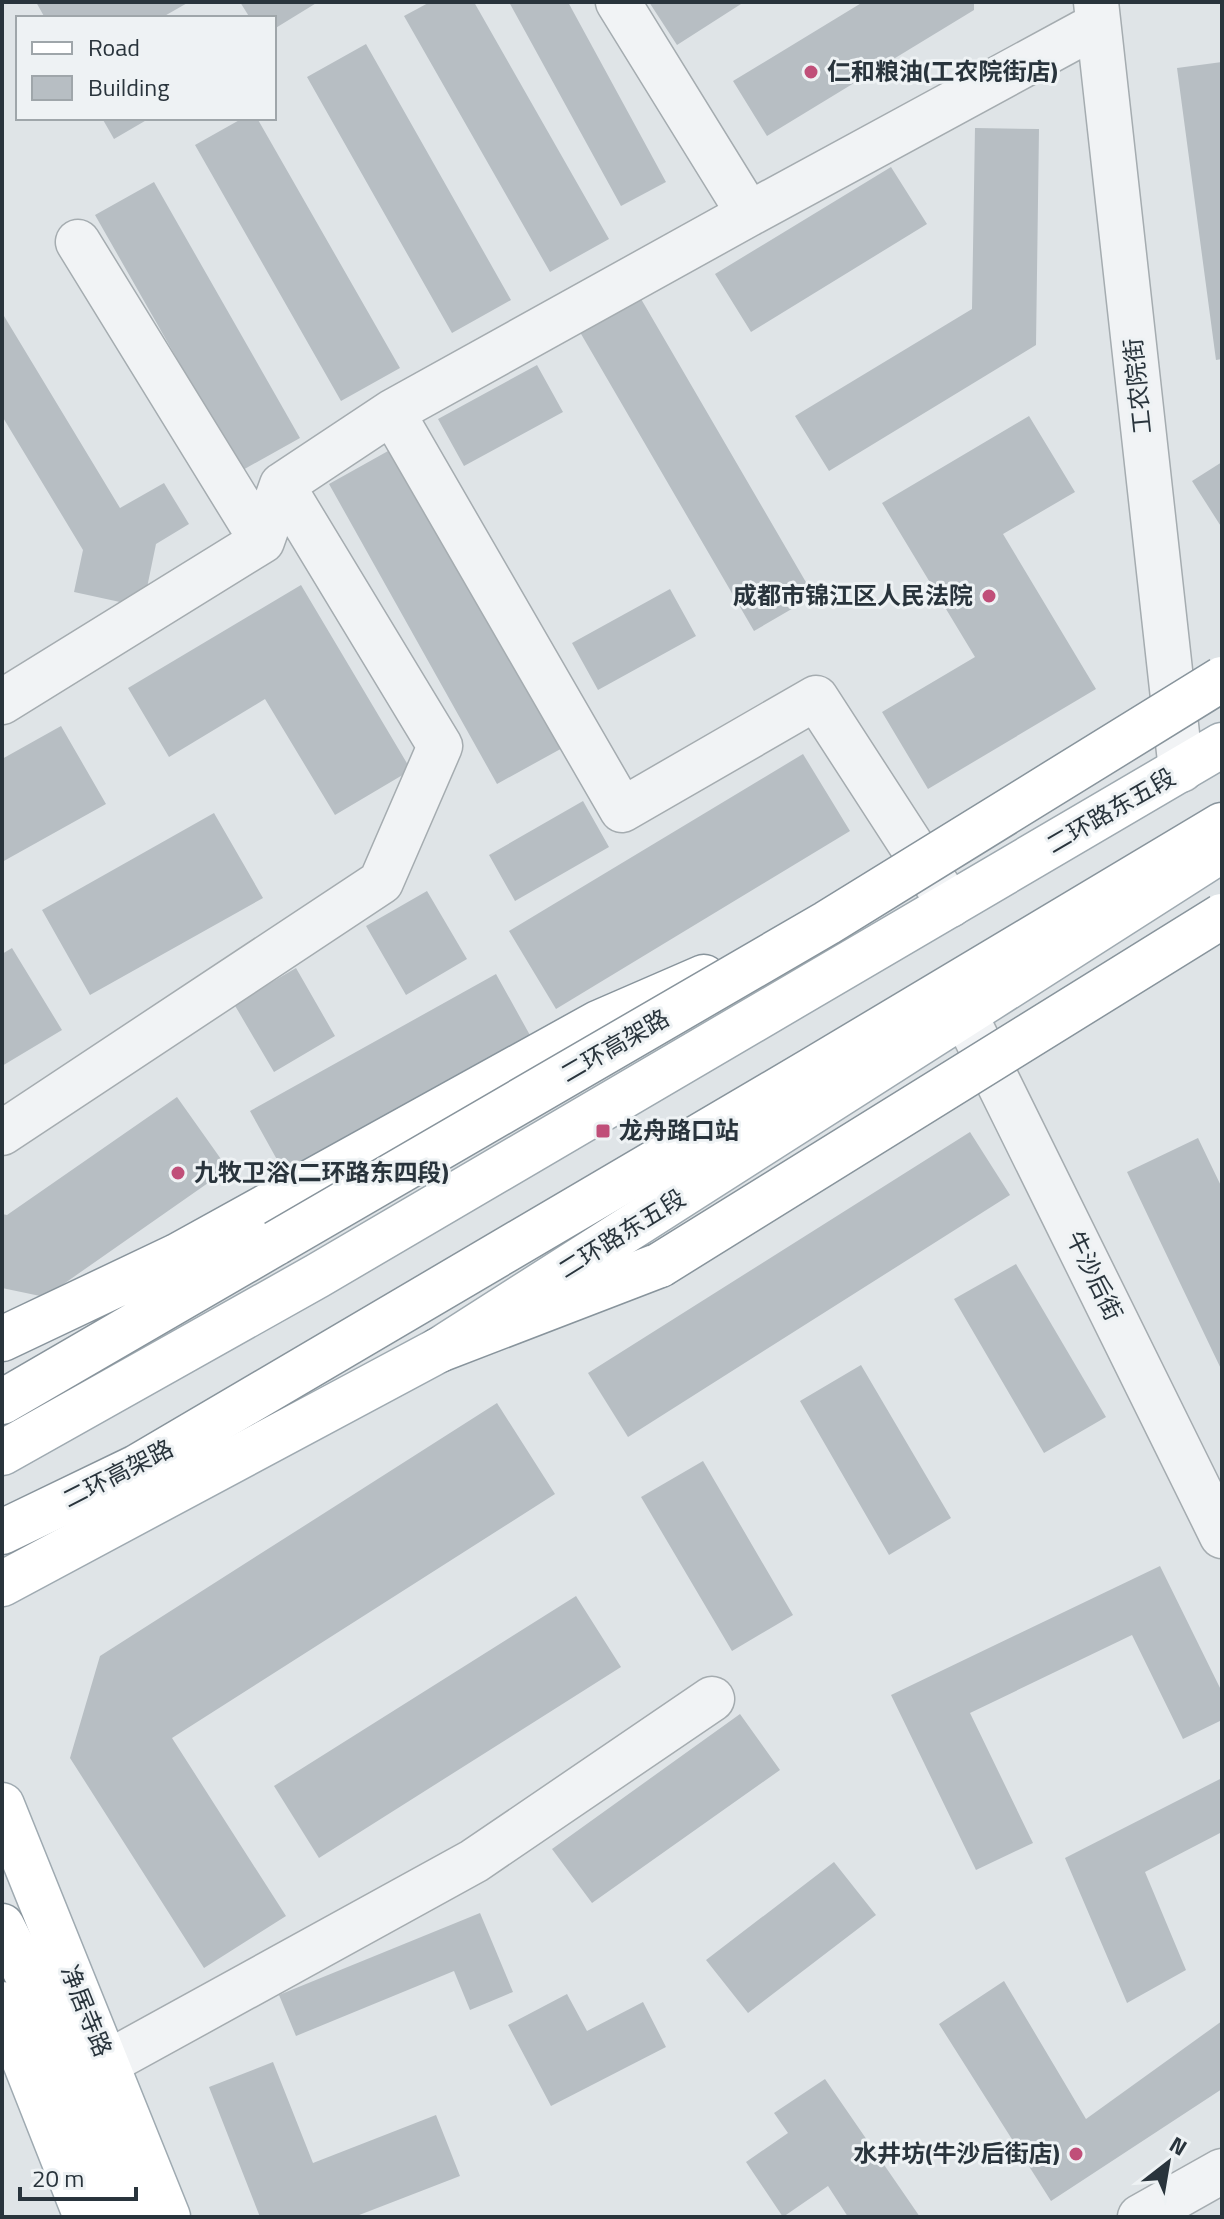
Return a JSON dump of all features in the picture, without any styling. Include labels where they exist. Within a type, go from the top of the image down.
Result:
[{"type":"main road","name":"二环高架路","points":[[2,1402],[827,923],[1222,679]]},
{"type":"main road","name":"二环路东五段","points":[[2,1453],[317,1276],[1222,745]]},
{"type":"main road","name":"二环高架路","points":[[2,1532],[151,1459],[1222,825]]},
{"type":"main road","name":"二环路东五段","points":[[2,1584],[439,1350],[1222,850]]},
{"type":"main road","points":[[439,1350],[660,1265],[1222,916]]},
{"type":"main road","points":[[2,1339],[177,1256],[598,1023],[827,923]]},
{"type":"main road","name":"净居寺路","points":[[2,1805],[168,2217]]},
{"type":"main road","points":[[2,1926],[44,2008],[131,2217]]},
{"type":"main road","points":[[2,2004],[86,2217]]},
{"type":"street","points":[[618,2],[749,214]]},
{"type":"street","points":[[2,702],[262,541],[282,485],[392,412],[749,214],[1096,14]]},
{"type":"street","name":"工农院街","points":[[1096,14],[1181,770]]},
{"type":"street","points":[[78,242],[262,541]]},
{"type":"street","points":[[392,412],[622,810],[816,698],[950,905]]},
{"type":"street","points":[[2,1133],[381,882],[440,746],[282,485]]},
{"type":"street","name":"牛沙后街","points":[[965,1015],[1222,1536]]},
{"type":"street","points":[[107,2063],[474,1861],[712,1699]]},
{"type":"street","points":[[1140,2217],[1222,2171]]},
{"type":"building","points":[[36,2],[189,2],[164,16],[44,16]]},
{"type":"building","points":[[240,2],[318,2],[276,28],[276,16],[249,16]]},
{"type":"building","points":[[430,2],[474,2],[609,239],[550,272],[404,16]]},
{"type":"building","points":[[509,2],[568,2],[666,182],[621,206]]},
{"type":"building","points":[[649,2],[739,2],[741,4],[677,45]]},
{"type":"building","points":[[863,2],[974,2],[974,10],[767,136],[733,81]]},
{"type":"building","points":[[366,44],[511,300],[452,333],[307,77]]},
{"type":"building","points":[[1222,62],[1222,359],[1216,360],[1177,68]]},
{"type":"building","points":[[103,120],[147,120],[114,139]]},
{"type":"building","points":[[239,120],[258,120],[400,368],[341,401],[195,145]]},
{"type":"building","points":[[975,128],[1039,129],[1036,345],[829,471],[795,416],[972,309]]},
{"type":"building","points":[[891,167],[927,224],[751,332],[715,274]]},
{"type":"building","points":[[154,182],[300,438],[241,471],[95,215]]},
{"type":"building","points":[[637,292],[814,596],[754,631],[577,327]]},
{"type":"building","points":[[4,316],[120,508],[164,483],[189,524],[156,544],[143,607],[74,592],[83,550],[2,416]]},
{"type":"building","points":[[537,365],[563,412],[464,466],[438,419]]},
{"type":"building","name":"成都市锦江区人民法院","points":[[1029,416],[1075,492],[1003,534],[1096,689],[928,789],[882,712],[975,657],[882,503]]},
{"type":"building","points":[[397,446],[566,746],[497,784],[329,484]]},
{"type":"building","points":[[1222,462],[1222,528],[1192,481]]},
{"type":"building","points":[[301,585],[411,770],[335,815],[265,699],[169,757],[128,688]]},
{"type":"building","points":[[670,589],[696,636],[598,690],[572,643]]},
{"type":"building","points":[[61,726],[106,804],[2,862],[2,759]]},
{"type":"building","points":[[803,754],[850,831],[556,1009],[509,931]]},
{"type":"building","points":[[583,801],[609,847],[515,901],[489,855]]},
{"type":"building","points":[[214,813],[263,898],[90,995],[42,910]]},
{"type":"building","points":[[427,891],[467,959],[406,995],[366,926]]},
{"type":"building","points":[[12,948],[62,1030],[2,1066],[2,954]]},
{"type":"building","points":[[296,968],[335,1036],[274,1072],[234,1004]]},
{"type":"building","points":[[496,974],[531,1037],[285,1174],[250,1111]]},
{"type":"building","points":[[177,1097],[228,1169],[45,1297],[2,1288],[2,1214],[7,1215]]},
{"type":"building","points":[[970,1132],[1010,1195],[628,1437],[588,1373]]},
{"type":"building","points":[[1198,1138],[1222,1188],[1222,1371],[1127,1172]]},
{"type":"building","points":[[1016,1264],[1106,1417],[1044,1453],[954,1299]]},
{"type":"building","points":[[861,1365],[951,1518],[889,1555],[800,1401]]},
{"type":"building","points":[[497,1403],[555,1494],[172,1738],[286,1916],[204,1968],[70,1758],[100,1656]]},
{"type":"building","points":[[703,1461],[793,1615],[732,1651],[641,1497]]},
{"type":"building","points":[[1160,1566],[1222,1692],[1222,1720],[1183,1739],[1132,1635],[970,1713],[1033,1843],[976,1870],[891,1695]]},
{"type":"building","points":[[576,1596],[621,1667],[319,1858],[274,1786]]},
{"type":"building","points":[[740,1714],[780,1770],[592,1903],[552,1849]]},
{"type":"building","points":[[1222,1778],[1222,1832],[1145,1872],[1186,1970],[1127,2003],[1065,1858]]},
{"type":"building","points":[[834,1862],[876,1915],[748,2013],[706,1960]]},
{"type":"building","points":[[480,1913],[513,1992],[470,2010],[454,1971],[296,2036],[279,1995]]},
{"type":"building","points":[[1004,1981],[1086,2119],[1222,2021],[1222,2089],[1051,2201],[939,2024]]},
{"type":"building","points":[[567,1994],[587,2031],[643,2002],[666,2047],[551,2106],[508,2025]]},
{"type":"building","points":[[273,2062],[313,2163],[436,2115],[460,2176],[354,2217],[260,2217],[209,2087]]},
{"type":"building","points":[[825,2079],[920,2217],[848,2217],[828,2186],[783,2217],[746,2162],[788,2133],[774,2113]]},
{"type":"place","name":"仁和粮油(工农院街店)","points":[[811,72]]},
{"type":"place","name":"成都市锦江区人民法院","points":[[989,596]]},
{"type":"place","name":"龙舟路口站","points":[[603,1131]]},
{"type":"place","name":"九牧卫浴(二环路东四段)","points":[[178,1173]]},
{"type":"place","name":"水井坊(牛沙后街店)","points":[[1076,2154]]}]
